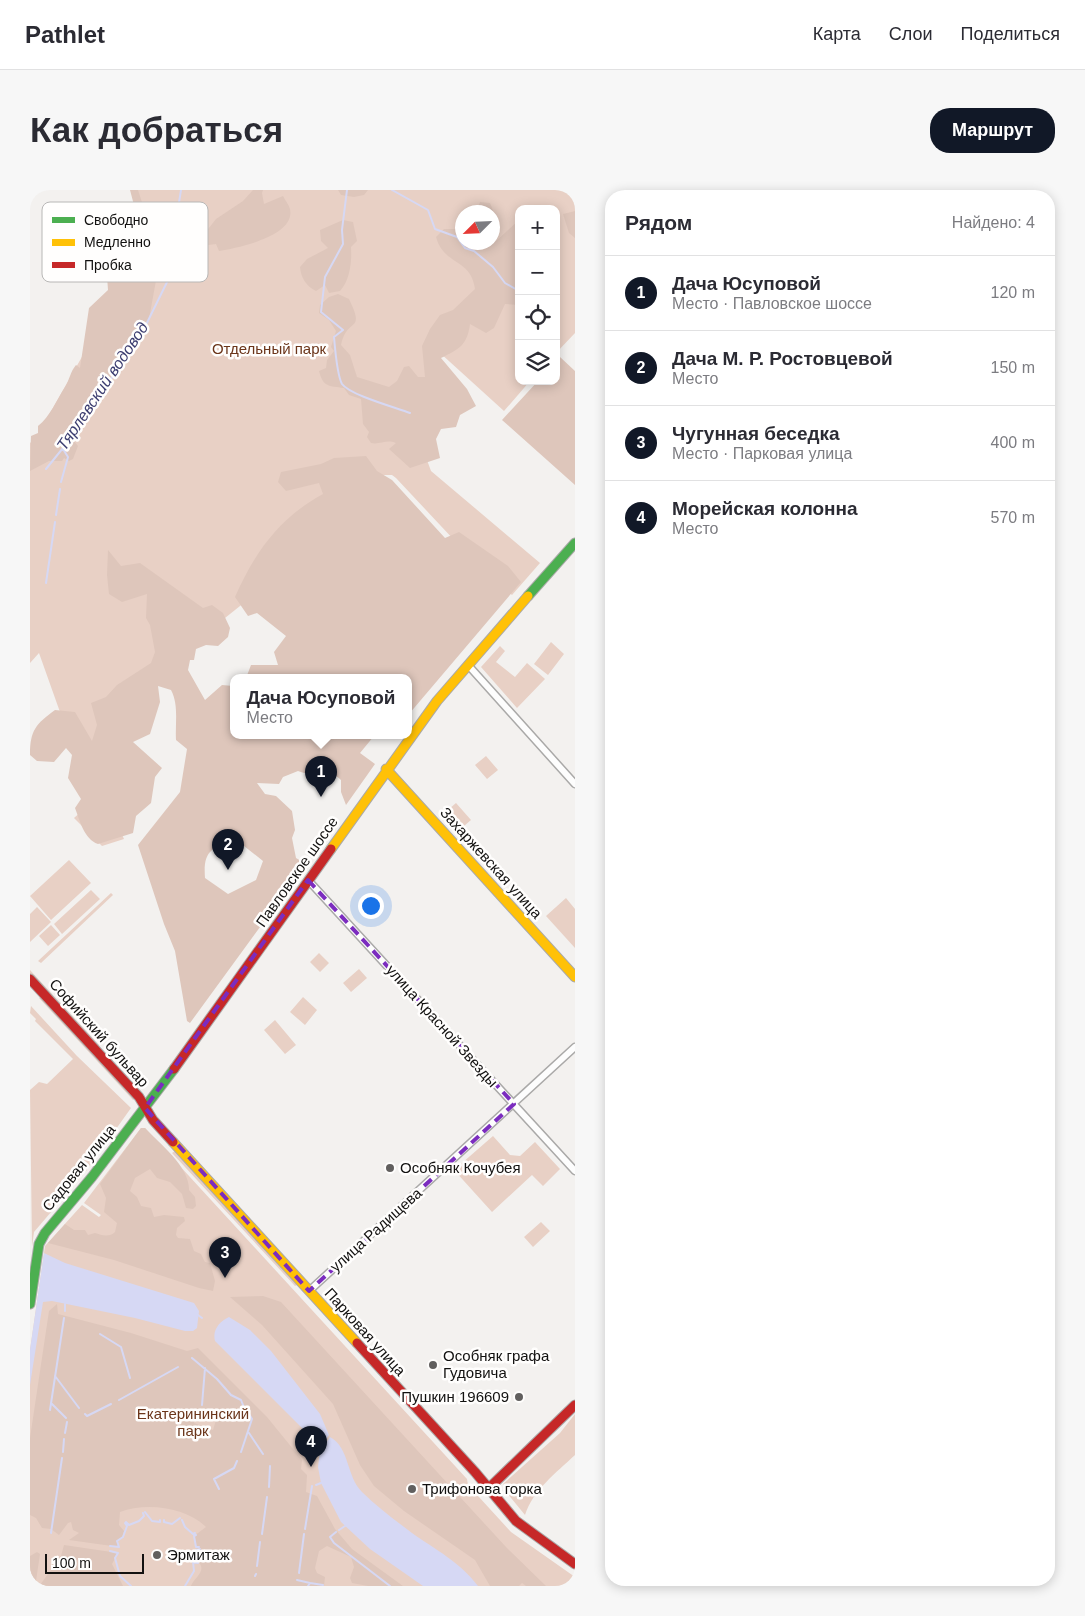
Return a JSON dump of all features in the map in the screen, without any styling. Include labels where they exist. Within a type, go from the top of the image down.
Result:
[{"type":"main road","name":"Павловское шоссе","points":[[412,734],[437,701],[575,543]]},
{"type":"main road","name":"Павловское шоссе","points":[[145,1108],[408,739]]},
{"type":"main road","name":"Захаржевская улица","points":[[386,769],[395,775],[575,977]]},
{"type":"main road","name":"Софийский бульвар","points":[[30,979],[139,1097],[145,1108]]},
{"type":"main road","name":"Садовая улица","points":[[30,1300],[38,1248],[49,1227],[92,1177],[145,1108]]},
{"type":"main road","name":"Парковая улица","points":[[145,1108],[153,1120],[489,1488],[516,1521],[575,1564]]},
{"type":"main road","points":[[489,1488],[575,1404]]},
{"type":"street","points":[[468,665],[575,784]]},
{"type":"street","name":"улица Красной Звезды","points":[[308,880],[575,1171]]},
{"type":"street","name":"улица Радищева","points":[[309,1291],[575,1046]]},
{"type":"highlighted area","points":[[308,880],[514,1104],[309,1291],[145,1108]]},
{"type":"green space","points":[[130,190],[138,190],[142,202],[133,202]]},
{"type":"green space","name":"Отдельный парк","points":[[133,190],[575,190],[575,333],[560,349],[560,205],[515,205],[515,385],[527,385],[504,411],[439,352],[420,441],[431,471],[540,563],[512,595],[470,557],[396,478],[392,475],[382,475],[290,636],[245,602],[180,654],[142,689],[105,798],[124,839],[102,846],[74,818],[92,802],[39,653],[30,663],[30,443],[37,436],[124,282],[208,282],[208,202],[137,202]]},
{"type":"green space","points":[[253,190],[263,190],[264,204],[283,196],[290,209],[289,218],[284,227],[264,239],[251,244],[219,251],[216,244],[208,245],[208,229],[216,219],[243,201]]},
{"type":"green space","points":[[338,190],[368,190],[364,195],[354,197],[341,195]]},
{"type":"green space","points":[[480,202],[490,203],[491,205],[479,205]]},
{"type":"green space","points":[[575,211],[575,238],[569,233],[563,214]]},
{"type":"green space","points":[[343,220],[353,222],[357,241],[351,247],[351,265],[346,282],[340,291],[329,293],[325,285],[316,291],[309,287],[305,281],[300,267],[307,259],[328,248],[321,241],[320,230]]},
{"type":"green space","points":[[515,224],[515,305],[505,304],[494,328],[486,333],[470,324],[467,337],[461,346],[441,358],[467,389],[476,406],[460,415],[456,427],[441,429],[436,439],[440,458],[410,468],[389,449],[396,443],[371,443],[367,437],[369,432],[363,424],[361,399],[349,395],[344,388],[327,385],[322,380],[319,371],[326,368],[327,360],[334,351],[331,347],[336,331],[329,320],[319,313],[320,305],[329,297],[338,294],[349,299],[356,321],[347,330],[341,345],[350,355],[357,377],[389,387],[397,381],[404,367],[409,366],[418,377],[425,377],[422,346],[430,329],[440,315],[453,310],[475,289],[473,279],[468,272],[445,253],[440,246],[436,237],[444,229],[455,229],[455,250],[500,250],[500,237]]},
{"type":"green space","points":[[107,282],[156,282],[149,319],[140,336],[90,409],[78,438],[73,440],[78,446],[73,459],[69,461],[64,458],[62,461],[49,461],[30,471],[31,436],[38,433],[38,426],[53,408],[76,365],[80,368],[89,308],[108,290]]},
{"type":"green space","points":[[560,357],[575,371],[575,485],[502,420],[534,385],[560,385]]},
{"type":"green space","points":[[366,456],[377,471],[392,480],[445,538],[459,532],[508,566],[521,582],[412,710],[412,674],[248,674],[251,665],[278,665],[274,652],[286,636],[257,613],[248,616],[235,597],[251,565],[281,525],[307,503],[323,494],[319,483],[286,491],[278,482],[281,472],[321,464],[334,458]]},
{"type":"green space","points":[[108,550],[121,566],[140,563],[203,608],[212,605],[223,613],[230,628],[228,637],[218,646],[206,645],[196,649],[194,660],[190,660],[188,670],[205,700],[222,685],[230,686],[230,739],[372,739],[360,753],[375,764],[346,805],[341,792],[341,780],[328,772],[304,773],[298,771],[283,777],[279,784],[257,783],[265,794],[276,796],[292,811],[295,830],[292,838],[296,858],[306,864],[190,1023],[187,1021],[175,951],[138,845],[180,792],[187,749],[176,740],[176,708],[171,690],[158,686],[160,702],[150,734],[133,742],[162,768],[155,777],[151,803],[136,816],[133,833],[98,844],[93,842],[83,829],[75,808],[81,799],[68,778],[72,755],[66,748],[54,762],[37,761],[30,755],[31,739],[35,728],[55,710],[75,712],[92,741],[97,725],[91,703],[106,697],[117,685],[151,663],[155,652],[150,625],[146,618],[147,594],[122,602],[109,594],[107,575]],"holes":[[[234,838],[263,861],[256,880],[228,894],[205,878],[207,856],[214,848]]]},
{"type":"green space","points":[[551,642],[564,654],[548,675],[534,664]]},
{"type":"green space","points":[[500,646],[505,651],[496,662],[515,677],[527,663],[545,679],[517,708],[481,667]]},
{"type":"green space","points":[[486,756],[498,770],[487,779],[475,765]]},
{"type":"green space","points":[[456,803],[471,820],[464,826],[449,809]]},
{"type":"green space","points":[[69,860],[91,883],[51,920],[30,896]]},
{"type":"green space","points":[[91,890],[100,899],[62,934],[54,924]]},
{"type":"green space","points":[[111,893],[113,895],[41,963],[38,961]]},
{"type":"green space","points":[[566,898],[575,909],[575,948],[546,916]]},
{"type":"green space","points":[[37,907],[51,922],[30,942],[30,914]]},
{"type":"green space","points":[[51,925],[60,935],[48,946],[39,936]]},
{"type":"green space","points":[[319,953],[329,963],[320,972],[310,962]]},
{"type":"green space","points":[[359,969],[367,978],[351,992],[343,983]]},
{"type":"green space","points":[[30,970],[99,1045],[97,1047],[30,974]]},
{"type":"green space","points":[[42,997],[135,1098],[133,1100],[39,998]]},
{"type":"green space","points":[[303,997],[317,1010],[305,1025],[290,1012]]},
{"type":"green space","points":[[31,1006],[77,1056],[131,1108],[86,1171],[34,1232],[32,1247],[30,1090],[39,1082],[47,1084],[73,1059],[35,1021],[36,1019],[30,1013]]},
{"type":"green space","points":[[275,1020],[296,1045],[285,1054],[264,1030]]},
{"type":"green space","name":"Екатерининский парк","points":[[141,1128],[145,1128],[467,1479],[468,1485],[511,1532],[575,1577],[575,1586],[30,1586],[30,1350],[45,1246],[82,1205],[99,1217],[101,1215],[84,1203]]},
{"type":"green space","points":[[141,1128],[145,1128],[179,1164],[185,1173],[189,1190],[195,1197],[196,1206],[193,1209],[186,1208],[182,1194],[170,1182],[157,1178],[150,1169],[135,1178],[130,1191],[137,1197],[141,1206],[151,1208],[154,1217],[164,1215],[184,1217],[185,1221],[177,1228],[176,1235],[178,1238],[190,1239],[194,1251],[201,1254],[205,1262],[210,1263],[215,1281],[213,1291],[114,1260],[48,1243],[65,1224],[74,1230],[85,1230],[88,1235],[95,1233],[108,1235],[115,1232],[117,1223],[104,1212],[106,1198],[100,1184]]},
{"type":"green space","points":[[493,1136],[510,1155],[520,1156],[535,1142],[560,1169],[543,1186],[532,1175],[492,1212],[454,1170]]},
{"type":"green space","points":[[175,1151],[297,1285],[295,1286],[172,1153]]},
{"type":"green space","points":[[541,1222],[550,1231],[533,1247],[524,1237]]},
{"type":"green space","points":[[263,1296],[281,1302],[506,1547],[546,1586],[526,1586],[522,1583],[519,1586],[490,1586],[475,1560],[404,1511],[374,1486],[360,1465],[333,1404],[262,1325],[230,1297]]},
{"type":"green space","points":[[57,1304],[58,1314],[131,1333],[187,1351],[198,1348],[267,1417],[302,1460],[301,1469],[307,1475],[306,1492],[317,1496],[335,1529],[352,1549],[403,1586],[368,1586],[352,1583],[350,1578],[354,1567],[351,1557],[327,1546],[319,1551],[315,1568],[317,1573],[325,1577],[324,1586],[191,1586],[201,1570],[201,1566],[194,1559],[197,1550],[194,1536],[206,1527],[188,1515],[165,1508],[142,1507],[120,1512],[119,1525],[124,1531],[122,1537],[117,1541],[119,1547],[69,1540],[79,1533],[73,1530],[71,1522],[68,1523],[59,1535],[51,1529],[42,1528],[36,1518],[30,1515],[30,1438],[49,1311]],"holes":[[[197,1413],[216,1420],[213,1430],[194,1423]]]},
{"type":"green space","points":[[575,1414],[575,1455],[539,1490],[525,1515],[507,1493],[509,1490],[503,1484],[560,1433]]},
{"type":"green space","points":[[64,1545],[118,1553],[112,1564],[123,1586],[30,1586],[30,1556],[37,1552],[40,1554],[36,1581],[40,1585],[61,1556]]},
{"type":"water","points":[[44,1253],[65,1263],[194,1303],[199,1311],[197,1328],[193,1331],[185,1331],[135,1318],[52,1301],[43,1302],[30,1385],[30,1350]]},
{"type":"water","points":[[229,1317],[250,1330],[271,1351],[320,1414],[329,1435],[319,1449],[315,1441],[215,1341],[214,1337],[218,1326]]},
{"type":"water","points":[[330,1437],[341,1448],[353,1478],[362,1492],[412,1533],[456,1563],[478,1586],[423,1586],[370,1549],[341,1522],[321,1483],[318,1467],[320,1451]]},
{"type":"waterway","name":"Тярлевский водовод","points":[[179,202],[181,190]]},
{"type":"waterway","points":[[347,190],[342,230],[343,244],[325,277],[321,312],[343,330],[334,337],[340,380],[342,384],[354,392],[410,413]]},
{"type":"waterway","points":[[392,190],[428,210],[435,229],[457,237],[465,248],[474,251],[493,267],[505,283],[515,289]]},
{"type":"waterway","name":"Тярлевский водовод","points":[[46,469],[63,448],[140,337],[167,282]]},
{"type":"waterway","points":[[61,482],[68,457],[63,449]]},
{"type":"waterway","points":[[56,515],[60,489]]},
{"type":"waterway","points":[[46,583],[55,522]]},
{"type":"waterway","points":[[65,1304],[65,1311]]},
{"type":"waterway","points":[[198,1315],[202,1318]]},
{"type":"waterway","points":[[50,1410],[64,1318]]},
{"type":"waterway","points":[[100,1334],[121,1347],[130,1378]]},
{"type":"waterway","points":[[192,1358],[217,1379],[231,1395],[241,1400],[245,1410]]},
{"type":"waterway","points":[[119,1400],[178,1367]]},
{"type":"waterway","points":[[202,1405],[205,1368]]},
{"type":"waterway","points":[[55,1376],[79,1408]]},
{"type":"waterway","points":[[51,1403],[66,1418]]},
{"type":"waterway","points":[[85,1414],[87,1416],[111,1404]]},
{"type":"waterway","points":[[241,1452],[252,1419],[249,1414]]},
{"type":"waterway","points":[[65,1433],[67,1422]]},
{"type":"waterway","points":[[249,1433],[263,1454]]},
{"type":"waterway","points":[[63,1452],[64,1439]]},
{"type":"waterway","points":[[51,1533],[62,1458]]},
{"type":"waterway","points":[[219,1489],[214,1479],[234,1468],[237,1461]]},
{"type":"waterway","points":[[269,1487],[270,1466]]},
{"type":"waterway","points":[[316,1485],[321,1483]]},
{"type":"waterway","points":[[305,1529],[312,1486]]},
{"type":"waterway","points":[[262,1534],[267,1497]]},
{"type":"waterway","points":[[145,1512],[152,1521],[160,1522],[160,1520]]},
{"type":"waterway","points":[[126,1522],[129,1525],[139,1521],[144,1516],[143,1513]]},
{"type":"waterway","points":[[164,1520],[164,1522],[172,1524],[180,1518]]},
{"type":"waterway","points":[[182,1520],[185,1527],[193,1534],[195,1533]]},
{"type":"waterway","points":[[110,1546],[119,1547],[117,1541],[123,1537],[127,1526],[125,1523]]},
{"type":"waterway","points":[[339,1530],[345,1526]]},
{"type":"waterway","points":[[336,1532],[330,1537],[334,1543],[390,1586]]},
{"type":"waterway","points":[[299,1573],[304,1534]]},
{"type":"waterway","points":[[196,1535],[194,1536],[196,1547],[199,1547]]},
{"type":"waterway","points":[[257,1566],[260,1542]]},
{"type":"waterway","points":[[196,1553],[196,1550],[200,1549]]},
{"type":"waterway","points":[[110,1551],[118,1553],[115,1558],[120,1576],[131,1586]]},
{"type":"waterway","points":[[196,1555],[194,1559],[198,1560]]},
{"type":"waterway","points":[[185,1586],[194,1571],[193,1562],[198,1563]]},
{"type":"waterway","points":[[297,1580],[310,1583],[308,1586]]},
{"type":"waterway","points":[[310,1583],[323,1585]]},
{"type":"traffic: fast","points":[[528,596],[575,543]]},
{"type":"traffic: fast","points":[[30,1304],[39,1244],[45,1233],[92,1177],[174,1069]]},
{"type":"traffic: slow","points":[[412,736],[437,701],[528,596]]},
{"type":"traffic: slow","points":[[331,849],[410,739]]},
{"type":"traffic: slow","points":[[386,769],[575,977]]},
{"type":"traffic: slow","points":[[173,1142],[357,1343]]},
{"type":"traffic: jam","points":[[174,1069],[331,849]]},
{"type":"traffic: jam","points":[[30,979],[139,1097],[153,1120],[173,1142]]},
{"type":"traffic: jam","points":[[357,1343],[475,1472],[516,1521],[575,1564]]},
{"type":"traffic: jam","points":[[489,1488],[575,1405]]},
{"type":"place","name":"Дача Юсуповой","points":[[321,797]]},
{"type":"place","name":"Дача М. Р. Ростовцевой","points":[[228,870]]},
{"type":"place","name":"Особняк Кочубея","points":[[390,1168]]},
{"type":"place","name":"Чугунная беседка","points":[[225,1278]]},
{"type":"place","name":"Особняк графа Гудовича","points":[[433,1365]]},
{"type":"place","name":"Пушкин 196609","points":[[519,1397]]},
{"type":"place","name":"Морейская колонна","points":[[311,1467]]},
{"type":"place","name":"Трифонова горка","points":[[412,1489]]},
{"type":"place","name":"Эрмитаж","points":[[157,1555]]}]
